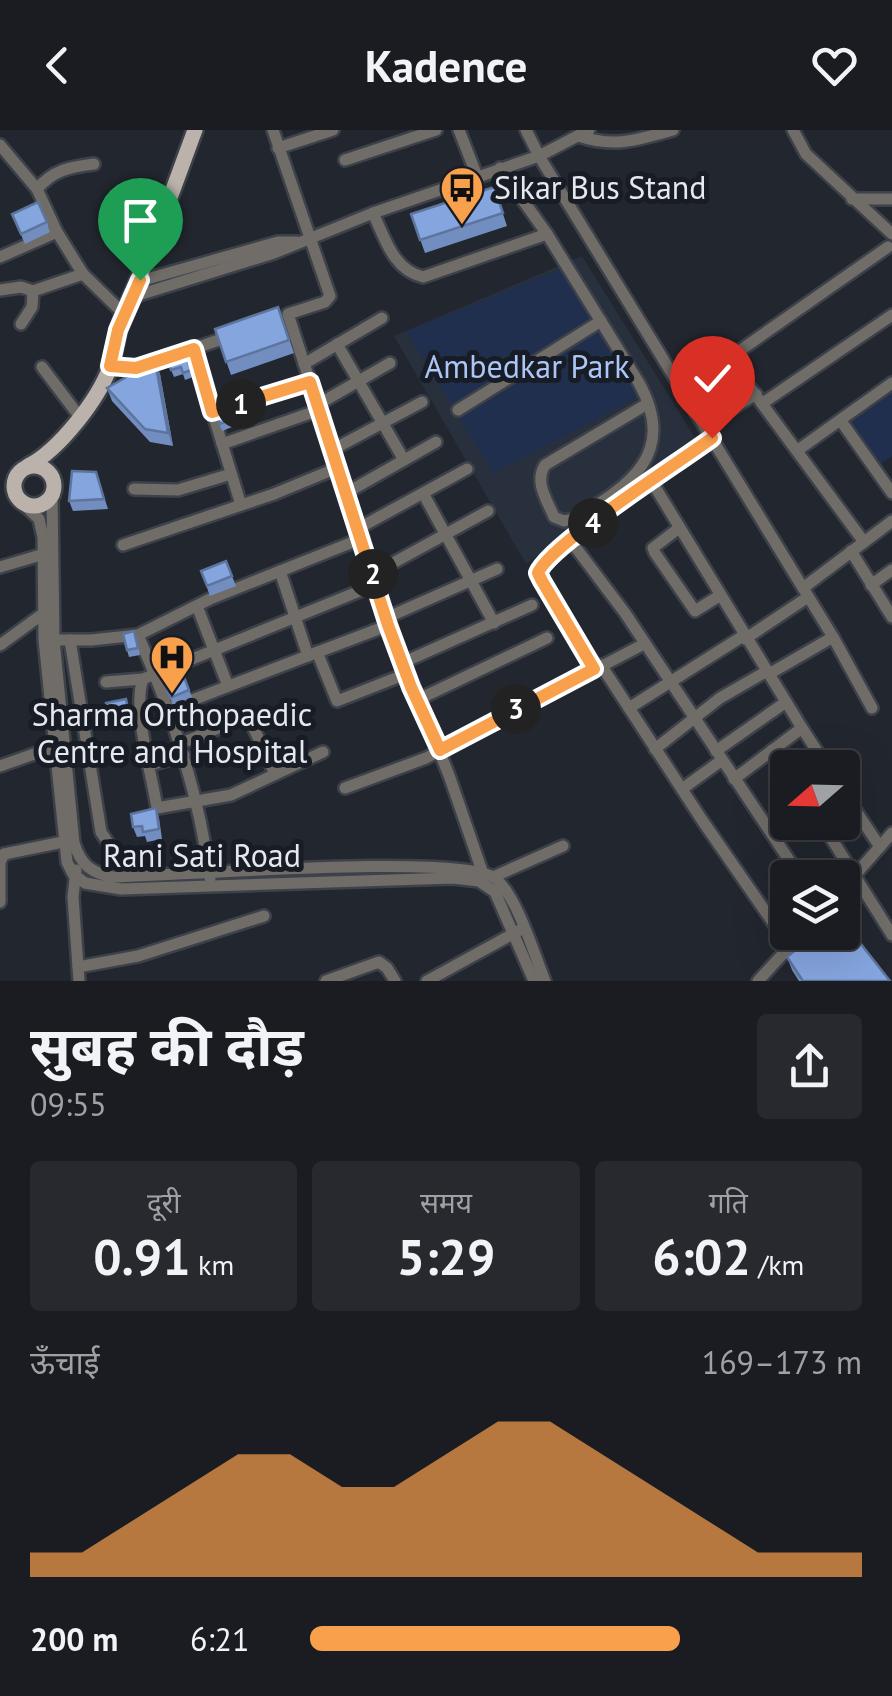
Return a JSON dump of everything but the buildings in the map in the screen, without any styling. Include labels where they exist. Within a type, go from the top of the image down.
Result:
[{"type":"main road","points":[[24,469],[12,496],[39,506],[52,494],[52,457],[58,444],[110,366],[124,314],[196,130]]},
{"type":"main road","points":[[0,478],[24,469],[58,444]]},
{"type":"main road","points":[[24,469],[46,470],[52,477]]},
{"type":"street","points":[[272,320],[329,300],[303,240],[273,130]]},
{"type":"street","points":[[278,148],[333,130]]},
{"type":"street","points":[[345,160],[436,130]]},
{"type":"street","points":[[460,130],[477,176]]},
{"type":"street","points":[[526,130],[833,637],[872,708]]},
{"type":"street","points":[[132,298],[274,253],[373,213],[540,156],[584,133],[601,144],[620,144],[673,130]]},
{"type":"street","points":[[682,391],[890,241],[806,154],[797,131]]},
{"type":"street","points":[[1,148],[36,189],[83,274],[124,314]]},
{"type":"street","points":[[36,189],[55,172],[94,164]]},
{"type":"street","points":[[500,168],[601,321],[643,389],[648,404],[653,447],[641,470],[573,519],[554,517],[540,484],[539,474],[545,465],[648,404]]},
{"type":"street","points":[[852,199],[892,198]]},
{"type":"street","points":[[373,213],[396,261],[409,274],[423,278],[546,234]]},
{"type":"street","points":[[0,257],[57,232]]},
{"type":"street","points":[[140,280],[278,242],[303,240]]},
{"type":"street","points":[[0,290],[9,287],[33,291],[83,274]]},
{"type":"street","points":[[21,324],[32,307],[33,291]]},
{"type":"street","points":[[288,314],[404,668],[488,874],[503,886],[534,981]]},
{"type":"street","points":[[704,426],[759,398],[892,315]]},
{"type":"street","points":[[304,364],[382,318]]},
{"type":"street","points":[[458,410],[601,321]]},
{"type":"street","points":[[110,366],[136,368],[241,332]]},
{"type":"street","points":[[337,344],[404,460]]},
{"type":"street","points":[[194,349],[241,504]]},
{"type":"street","points":[[729,358],[864,542]]},
{"type":"street","points":[[222,444],[318,407],[390,363]]},
{"type":"street","points":[[42,368],[79,416]]},
{"type":"street","points":[[212,412],[310,382]]},
{"type":"street","points":[[798,450],[892,383]]},
{"type":"street","points":[[332,450],[422,402]]},
{"type":"street","points":[[841,421],[892,492]]},
{"type":"street","points":[[712,438],[570,540],[541,565],[538,573],[770,918]]},
{"type":"street","points":[[346,493],[436,442]]},
{"type":"street","points":[[123,545],[337,468]]},
{"type":"street","points":[[49,640],[138,635],[361,533],[467,469]]},
{"type":"street","points":[[134,489],[178,490],[231,474]]},
{"type":"street","points":[[652,482],[744,638],[816,750]]},
{"type":"street","points":[[52,494],[49,640],[74,843],[82,863],[98,874],[210,880],[330,868],[488,874],[563,846]]},
{"type":"street","points":[[424,495],[494,623]]},
{"type":"street","name":"Rani Sati Road","points":[[12,496],[38,520],[44,554],[44,613],[54,748],[63,842],[73,874],[85,883],[104,888],[210,880]]},
{"type":"street","points":[[106,682],[149,676],[296,616],[375,579],[488,512]]},
{"type":"street","points":[[629,708],[744,638],[892,521]]},
{"type":"street","points":[[678,528],[656,544],[655,554],[695,611],[719,596]]},
{"type":"street","points":[[570,540],[789,860]]},
{"type":"street","points":[[852,551],[892,617]]},
{"type":"street","points":[[0,568],[44,554]]},
{"type":"street","points":[[166,710],[312,654],[497,569]]},
{"type":"street","points":[[871,584],[892,570]]},
{"type":"street","points":[[280,571],[312,654],[336,702],[532,606]]},
{"type":"street","points":[[197,606],[228,686]]},
{"type":"street","points":[[0,645],[44,613]]},
{"type":"street","points":[[138,635],[149,676],[166,710],[198,800],[210,880]]},
{"type":"street","points":[[656,749],[720,698],[833,637]]},
{"type":"street","points":[[417,700],[547,638]]},
{"type":"street","points":[[70,640],[102,832],[130,876]]},
{"type":"street","points":[[345,788],[416,762],[644,644]]},
{"type":"street","points":[[149,676],[140,688],[141,712],[158,808],[231,795],[323,752]]},
{"type":"street","points":[[682,790],[786,702]]},
{"type":"street","points":[[150,765],[248,716],[275,774]]},
{"type":"street","points":[[772,750],[802,728]]},
{"type":"street","points":[[0,766],[54,748]]},
{"type":"street","points":[[734,779],[770,752]]},
{"type":"street","points":[[860,817],[880,847]]},
{"type":"street","points":[[860,871],[892,833]]},
{"type":"street","points":[[0,902],[0,864],[4,854],[63,842]]},
{"type":"street","points":[[79,981],[73,874],[82,863]]},
{"type":"street","points":[[453,873],[488,885],[546,981]]},
{"type":"street","points":[[860,880],[892,936]]},
{"type":"street","points":[[78,967],[138,956],[264,916]]},
{"type":"street","points":[[427,981],[519,931]]},
{"type":"street","points":[[758,981],[787,950]]},
{"type":"street","points":[[326,981],[379,962],[395,981]]},
{"type":"shaded area","points":[[582,256],[697,441],[526,564],[394,336]]},
{"type":"green space","name":"Ambedkar Park","points":[[566,267],[641,395],[494,473],[406,331]]},
{"type":"green space","points":[[892,390],[892,456],[878,466],[843,425]]},
{"type":"place","name":"Sikar Bus Stand","points":[[462,226]]},
{"type":"place","name":"Sharma Orthopaedic Centre and Hospital","points":[[172,695]]},
{"type":"route","points":[[140,280],[118,330],[110,366],[122,370],[136,368],[194,349],[212,412],[310,382],[388,625],[440,750],[594,669],[542,581],[538,573],[541,565],[712,438]]}]
